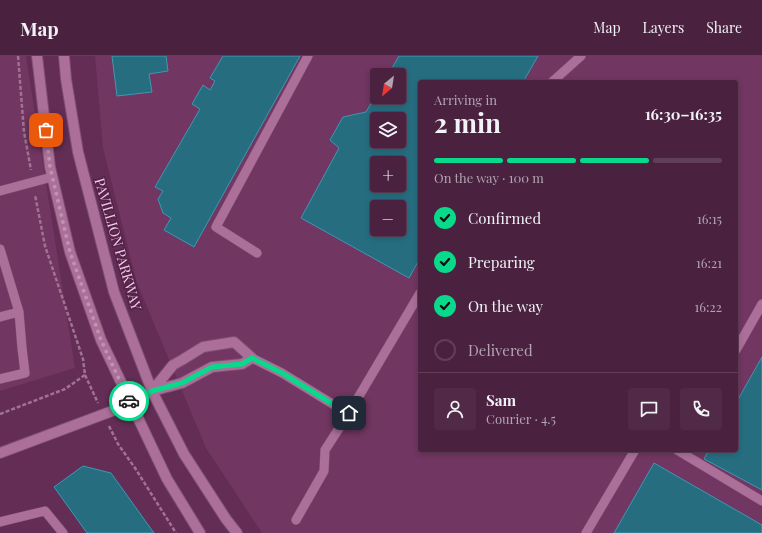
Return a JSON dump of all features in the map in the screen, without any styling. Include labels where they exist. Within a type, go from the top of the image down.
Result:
[{"type":"main road","points":[[37,56],[50,167],[73,259],[101,340],[167,479],[200,533]]},
{"type":"main road","name":"PAVILLION PARKWAY","points":[[64,56],[66,79],[78,152],[114,292],[152,391],[184,454],[226,519],[237,533]]},
{"type":"main road","points":[[0,453],[131,404],[152,391],[182,383],[212,367],[242,364],[252,358],[234,342],[203,347],[173,365],[152,391]]},
{"type":"lane","points":[[257,253],[216,227],[308,56]]},
{"type":"lane","points":[[554,80],[581,56]]},
{"type":"lane","points":[[0,191],[52,177]]},
{"type":"lane","points":[[0,250],[4,273],[19,312],[25,373],[0,379]]},
{"type":"lane","points":[[296,520],[324,471],[325,450],[349,413],[418,296]]},
{"type":"lane","points":[[738,346],[762,304]]},
{"type":"lane","points":[[0,317],[19,312]]},
{"type":"lane","points":[[252,358],[282,373],[349,413]]},
{"type":"lane","points":[[586,533],[634,452]]},
{"type":"lane","points":[[680,452],[762,500]]},
{"type":"lane","points":[[0,522],[45,511],[63,533]]},
{"type":"path","points":[[18,56],[24,132],[46,246],[83,359],[85,375],[118,444],[176,533]]},
{"type":"path","points":[[0,414],[65,389],[85,375]]},
{"type":"shaded area","points":[[0,56],[26,56],[75,368],[0,391]]},
{"type":"shaded area","points":[[95,56],[762,56],[762,533],[262,533],[206,448],[137,283],[103,148]]},
{"type":"building","points":[[112,56],[166,56],[168,71],[149,74],[152,92],[117,96]]},
{"type":"building","points":[[223,56],[300,56],[194,247],[164,230],[171,218],[163,213],[158,199],[163,191],[155,187],[200,109],[192,104],[203,85],[210,90],[215,81],[210,78]]},
{"type":"building","points":[[399,56],[538,56],[524,80],[418,80],[418,262],[409,278],[301,218],[339,148],[330,140],[343,117],[366,112],[371,104],[406,104],[406,68],[392,68]]},
{"type":"building","points":[[762,357],[762,490],[704,459],[708,452],[738,452],[738,399]]},
{"type":"building","points":[[654,463],[762,525],[762,533],[614,533]]},
{"type":"building","points":[[83,466],[111,473],[154,533],[87,533],[54,487]]},
{"type":"way so far","points":[[46,130],[50,167],[70,252],[101,340],[129,401]]},
{"type":"route","points":[[129,401],[131,404],[152,391],[182,383],[212,367],[242,364],[252,358],[282,373],[349,413]]}]
